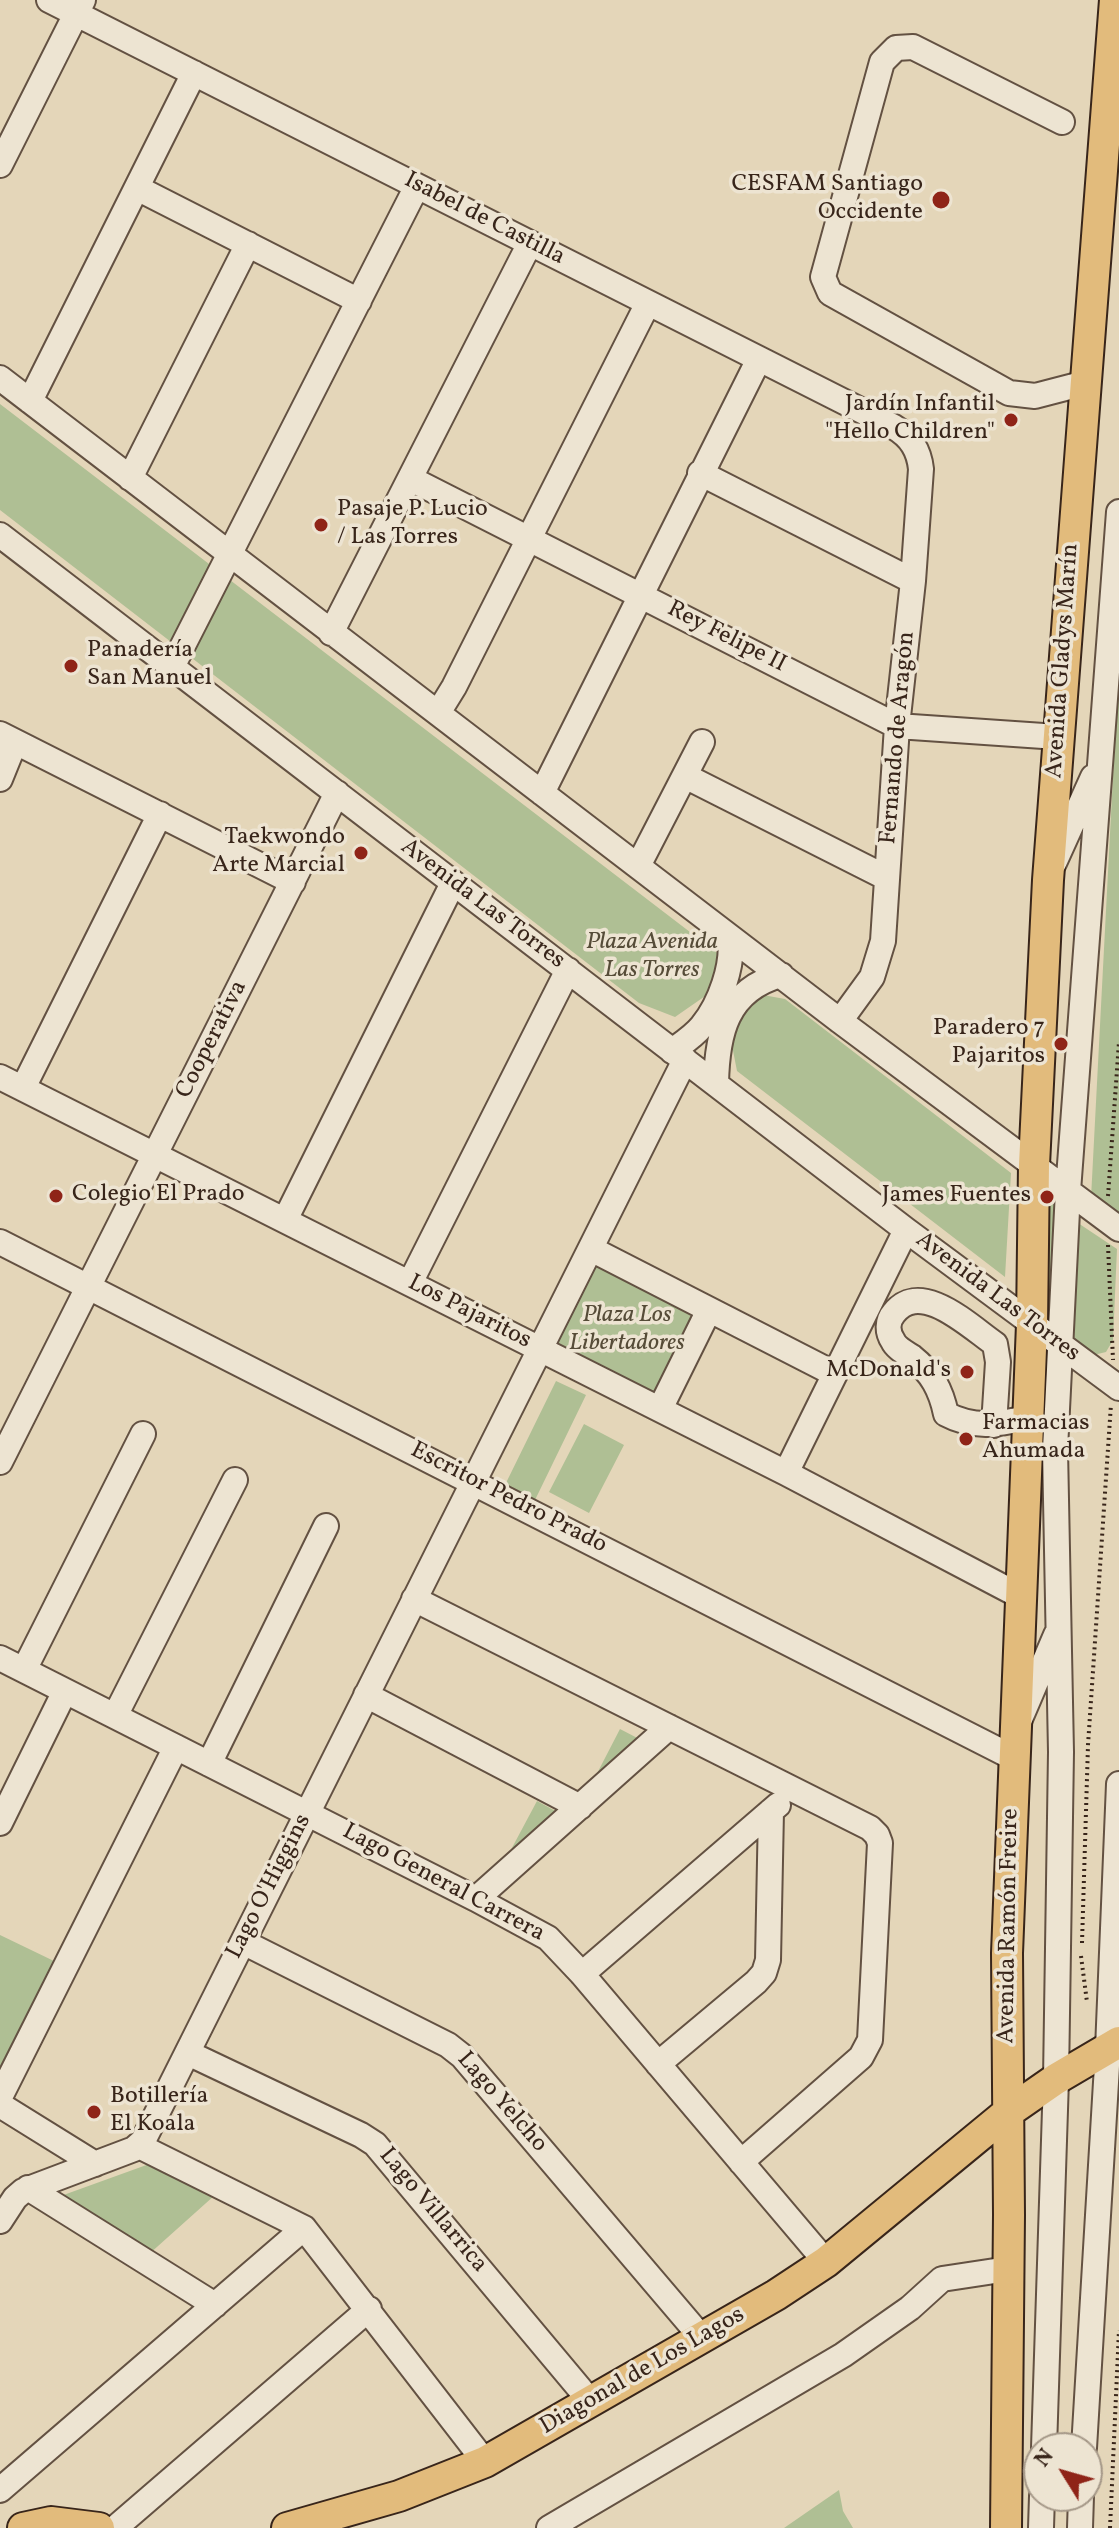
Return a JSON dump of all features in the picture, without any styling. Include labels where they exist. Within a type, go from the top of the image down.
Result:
[{"type":"main road","name":"Avenida Gladys Marín","points":[[1032,1324],[1034,1165],[1048,880],[1115,0]]},
{"type":"main road","name":"Avenida Ramón Freire","points":[[1006,2528],[1007,1953],[1032,1324]]},
{"type":"main road","name":"Diagonal de Los Lagos","points":[[287,2528],[410,2492],[485,2462],[702,2338],[826,2262],[1007,2113],[1056,2079],[1114,2045]]},
{"type":"main road","points":[[963,2148],[986,2147],[1008,2167]]},
{"type":"main road","points":[[23,2528],[51,2522],[99,2528]]},
{"type":"street","name":"Isabel de Castilla","points":[[49,0],[79,7],[194,73],[894,427],[914,444]]},
{"type":"street","points":[[0,165],[79,7]]},
{"type":"street","points":[[1062,122],[913,47],[896,48],[882,62],[823,277],[830,293],[1009,393],[1035,396],[1085,383]]},
{"type":"street","points":[[30,401],[194,73]]},
{"type":"street","points":[[172,667],[417,186]]},
{"type":"street","points":[[137,188],[359,301]]},
{"type":"street","points":[[331,633],[530,243]]},
{"type":"street","points":[[130,478],[248,244]]},
{"type":"street","points":[[438,713],[648,303]]},
{"type":"street","points":[[542,793],[759,359]]},
{"type":"street","points":[[0,378],[840,1021],[1112,1224]]},
{"type":"street","name":"Fernando de Aragón","points":[[840,1021],[872,977],[881,953],[897,726],[913,581],[921,469],[914,444]]},
{"type":"street","points":[[700,473],[913,581]]},
{"type":"street","name":"Rey Felipe II","points":[[411,479],[897,726],[1058,737]]},
{"type":"street","points":[[1045,2432],[1056,2079],[1061,1752],[1055,1449],[1068,1191],[1119,512]]},
{"type":"street","name":"Avenida Las Torres","points":[[0,535],[906,1230],[1116,1386]]},
{"type":"street","points":[[0,779],[8,738],[293,882]]},
{"type":"street","points":[[638,866],[702,742]]},
{"type":"street","points":[[1048,880],[1061,843],[1100,764]]},
{"type":"street","points":[[685,776],[887,878]]},
{"type":"street","name":"Cooperativa","points":[[0,1462],[337,793]]},
{"type":"street","points":[[23,1088],[160,814]]},
{"type":"street","points":[[285,1220],[453,883]]},
{"type":"street","points":[[679,1056],[712,1010],[730,963],[730,937]]},
{"type":"street","points":[[410,1283],[568,970]]},
{"type":"street","points":[[716,1084],[718,1044],[730,1013],[755,984],[781,975]]},
{"type":"street","name":"Lago O'Higgins","points":[[139,2146],[591,1249],[679,1056]]},
{"type":"street","name":"Los Pajaritos","points":[[0,1077],[786,1473],[1022,1597]]},
{"type":"street","points":[[786,1473],[906,1230]]},
{"type":"street","name":"Escritor Pedro Prado","points":[[0,1242],[473,1481],[1014,1745]]},
{"type":"street","points":[[591,1249],[835,1374]]},
{"type":"street","points":[[994,1425],[998,1362],[995,1344],[947,1311],[922,1299],[906,1301],[892,1315],[887,1328],[893,1343],[918,1362],[937,1383],[946,1414],[963,1423],[994,1425],[1028,1418]]},
{"type":"street","points":[[660,1409],[709,1310]]},
{"type":"street","points":[[24,1670],[143,1434]]},
{"type":"street","points":[[115,1716],[235,1480]]},
{"type":"street","points":[[209,1764],[326,1526]]},
{"type":"street","points":[[414,1599],[870,1828],[877,1835],[880,1843],[870,2040],[861,2057],[741,2162]]},
{"type":"street","points":[[1014,1745],[1058,1629]]},
{"type":"street","name":"Lago General Carrera","points":[[0,1658],[548,1938],[826,2262]]},
{"type":"street","points":[[0,1823],[65,1691]]},
{"type":"street","points":[[366,1695],[580,1807]]},
{"type":"street","points":[[476,1899],[669,1727]]},
{"type":"street","points":[[0,2097],[176,1747]]},
{"type":"street","points":[[1085,2432],[1114,2045],[1119,1784]]},
{"type":"street","points":[[582,1974],[794,1790]]},
{"type":"street","points":[[658,2064],[764,1973],[768,1960],[771,1811]]},
{"type":"street","name":"Lago Yelcho","points":[[243,1942],[448,2045],[462,2056],[702,2338]]},
{"type":"street","name":"Lago Villarrica","points":[[188,2053],[375,2144],[591,2402]]},
{"type":"street","points":[[0,2105],[95,2164]]},
{"type":"street","points":[[0,2221],[15,2198],[28,2188],[139,2146],[304,2228],[485,2462]]},
{"type":"street","points":[[28,2188],[215,2305]]},
{"type":"street","points":[[0,2490],[304,2228]]},
{"type":"street","points":[[549,2528],[843,2355],[910,2308],[942,2279],[1008,2269]]},
{"type":"street","points":[[115,2528],[369,2309]]},
{"type":"path","points":[[1089,2012],[1081,1954],[1086,1800],[1116,1386],[1112,1224],[1119,1042]]},
{"type":"path","points":[[1110,2528],[1119,2330]]},
{"type":"green space","name":"Plaza Avenida Las Torres","points":[[0,404],[720,955],[711,992],[675,1017],[639,1003],[0,510]]},
{"type":"green space","points":[[1119,661],[1119,1216],[1091,1198]]},
{"type":"green space","name":"Plaza Avenida Las Torres","points":[[763,995],[785,999],[1011,1173],[1005,1277],[737,1071],[729,1030]]},
{"type":"green space","points":[[1047,1188],[1058,1190],[1053,1324],[1044,1318]]},
{"type":"green space","points":[[1075,1221],[1117,1249],[1113,1340],[1106,1352],[1085,1357],[1074,1349]]},
{"type":"green space","name":"Plaza Los Libertadores","points":[[600,1264],[696,1312],[658,1396],[558,1349],[554,1340],[592,1267]]},
{"type":"green space","points":[[556,1381],[586,1395],[535,1500],[505,1485]]},
{"type":"green space","points":[[584,1424],[624,1445],[589,1513],[549,1492]]},
{"type":"green space","points":[[620,1729],[645,1742],[590,1787]]},
{"type":"green space","points":[[537,1801],[561,1814],[506,1859]]},
{"type":"green space","points":[[0,1935],[56,1962],[0,2071]]},
{"type":"green space","points":[[152,2163],[215,2195],[148,2255],[58,2197]]},
{"type":"green space","points":[[839,2490],[843,2511],[853,2528],[784,2528]]},
{"type":"place","name":"CESFAM Santiago Occidente","points":[[941,200]]},
{"type":"place","name":"Jardín Infantil \"Hello Children\"","points":[[1011,420]]},
{"type":"place","name":"Pasaje P. Lucio / Las Torres","points":[[321,525]]},
{"type":"place","name":"Panadería San Manuel","points":[[71,666]]},
{"type":"place","name":"Taekwondo Arte Marcial","points":[[361,853]]},
{"type":"place","name":"Paradero 7 Pajaritos","points":[[1061,1044]]},
{"type":"place","name":"Colegio El Prado","points":[[56,1196]]},
{"type":"place","name":"James Fuentes","points":[[1047,1197]]},
{"type":"place","name":"McDonald's","points":[[967,1372]]},
{"type":"place","name":"Farmacias Ahumada","points":[[966,1439]]},
{"type":"place","name":"Botillería El Koala","points":[[94,2112]]}]
